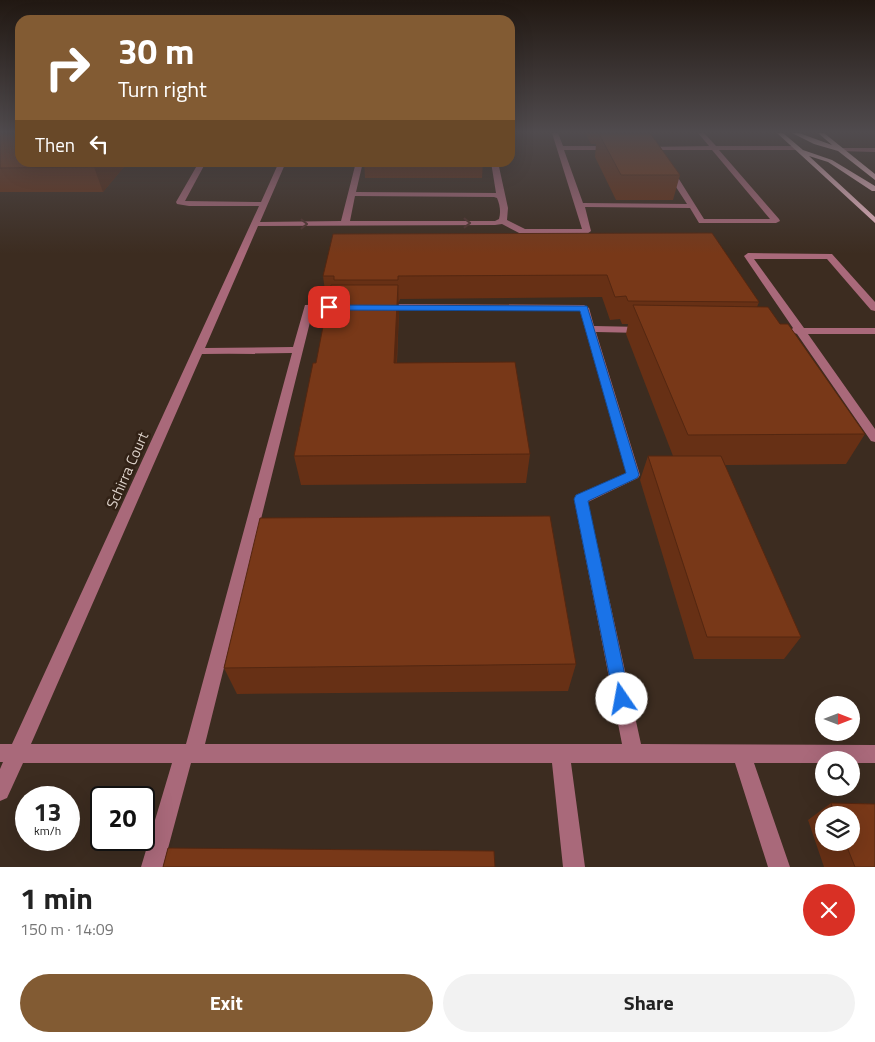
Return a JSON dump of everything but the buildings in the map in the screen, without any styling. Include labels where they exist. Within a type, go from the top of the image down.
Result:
[{"type":"main road","points":[[823,173],[875,221]]},
{"type":"main road","points":[[849,173],[875,189]]},
{"type":"street","points":[[196,173],[179,200],[180,202],[189,204],[264,204]]},
{"type":"street","name":"Schirra Court","points":[[0,791],[9,753],[199,350],[278,173]]},
{"type":"street","points":[[345,223],[357,173]]},
{"type":"street","points":[[496,173],[505,217],[503,221]]},
{"type":"street","points":[[256,224],[495,223],[503,221],[523,232],[587,231],[569,173]]},
{"type":"street","points":[[671,173],[702,221],[776,221],[736,173]]},
{"type":"street","points":[[352,194],[500,196]]},
{"type":"street","points":[[580,206],[692,206]]},
{"type":"street","points":[[875,308],[829,256],[748,256],[875,438]]},
{"type":"street","points":[[152,867],[188,753],[309,307],[584,308],[633,475],[581,499],[633,753]]},
{"type":"street","points":[[590,329],[657,330]]},
{"type":"street","points":[[781,331],[875,331]]},
{"type":"street","points":[[199,350],[298,350]]},
{"type":"street","points":[[9,753],[875,754]]},
{"type":"street","points":[[560,753],[574,867]]},
{"type":"street","points":[[741,753],[779,867]]},
{"type":"route","points":[[329,307],[584,308],[633,475],[581,499],[622,699]]}]
